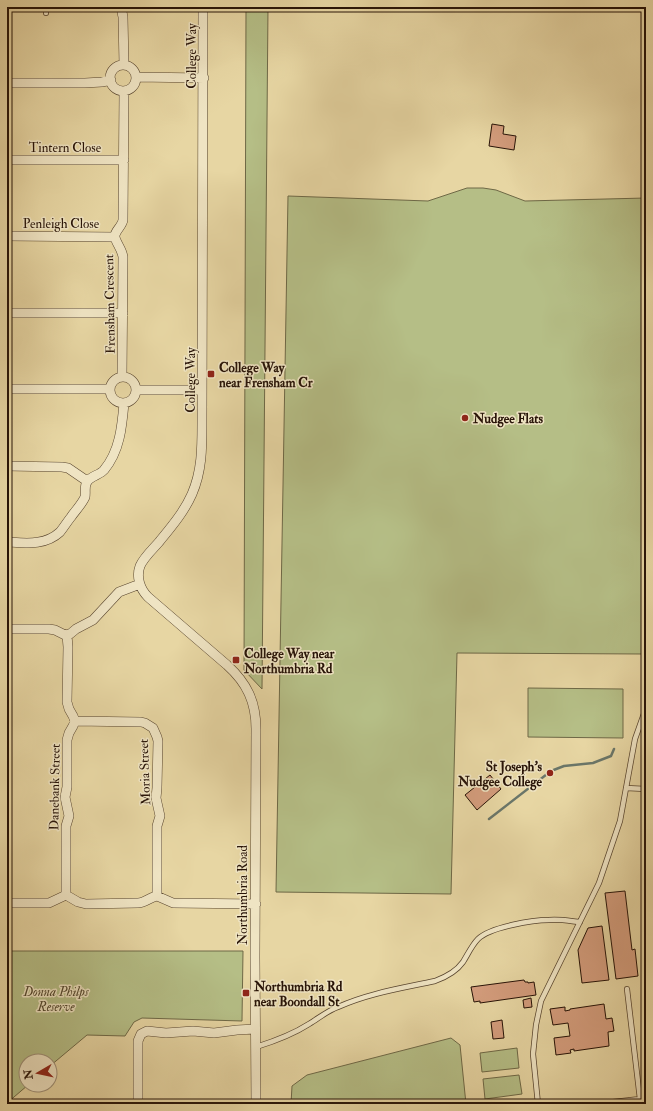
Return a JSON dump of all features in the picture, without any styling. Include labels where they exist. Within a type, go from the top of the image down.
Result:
[{"type":"street","points":[[121,7],[124,23],[124,65]]},
{"type":"street","name":"College Way","points":[[140,584],[140,568],[144,560],[185,509],[196,484],[201,464],[204,78],[203,7]]},
{"type":"street","points":[[124,65],[134,70],[136,77],[136,82],[128,91],[120,91],[114,87],[110,80],[112,71],[119,66],[124,65]]},
{"type":"street","points":[[136,77],[204,78]]},
{"type":"street","points":[[8,82],[85,83],[110,80]]},
{"type":"street","name":"Frensham Crescent","points":[[122,377],[123,254],[115,237],[116,232],[123,220],[124,91]]},
{"type":"street","name":"Tintern Close","points":[[7,160],[124,160]]},
{"type":"street","name":"Penleigh Close","points":[[7,236],[115,237]]},
{"type":"street","points":[[7,313],[123,313]]},
{"type":"street","points":[[127,377],[133,382],[136,390],[133,397],[128,402],[124,403],[116,401],[110,394],[110,389],[112,382],[115,379],[127,377]]},
{"type":"street","points":[[7,390],[110,389]]},
{"type":"street","points":[[136,390],[202,390]]},
{"type":"street","points":[[7,542],[43,541],[54,536],[64,526],[82,501],[88,481],[103,472],[114,454],[120,437],[124,403]]},
{"type":"street","points":[[7,466],[62,466],[68,468],[88,481]]},
{"type":"street","points":[[7,628],[49,629],[55,630],[60,634],[67,635],[93,620],[119,592],[140,584]]},
{"type":"street","name":"Northumbria Road","points":[[140,584],[148,597],[232,669],[242,681],[253,703],[256,719],[256,1104]]},
{"type":"street","points":[[67,635],[67,702],[74,721]]},
{"type":"street","name":"Danebank Street","points":[[66,895],[66,826],[68,816],[65,797],[67,787],[67,740],[74,721]]},
{"type":"street","name":"Moria Street","points":[[74,721],[141,722],[150,725],[155,732],[158,741],[158,788],[156,798],[160,816],[157,826],[157,896]]},
{"type":"street","points":[[7,903],[50,903],[66,895],[78,902],[86,904],[138,904],[157,896],[173,904],[256,904]]},
{"type":"street","points":[[138,1104],[138,1041],[141,1034],[144,1032],[151,1031],[166,1033],[185,1031],[214,1034],[255,1029]]},
{"type":"lane","points":[[46,7],[46,13]]},
{"type":"lane","points":[[538,1104],[533,1054],[536,1025],[541,1001],[599,883],[620,821],[635,739],[646,708]]},
{"type":"lane","points":[[626,788],[646,789]]},
{"type":"lane","points":[[256,1047],[308,1025],[335,1008],[348,1002],[377,993],[444,978],[462,963],[479,938],[506,926],[550,920],[580,922]]},
{"type":"lane","points":[[627,989],[640,1099]]},
{"type":"lane","points":[[595,1104],[640,1099],[646,1100]]},
{"type":"green space","points":[[246,7],[268,7],[262,689],[244,670]]},
{"type":"green space","name":"Nudgee Flats","points":[[467,188],[496,190],[525,201],[646,198],[646,635],[642,654],[457,653],[451,894],[276,892],[288,196],[428,201]]},
{"type":"green space","points":[[528,688],[623,689],[623,738],[528,737]]},
{"type":"green space","name":"Donna Philps Reserve","points":[[7,951],[243,951],[242,1021],[142,1018],[134,1022],[125,1036],[87,1035],[58,1059],[58,1053],[18,1053],[19,1093],[7,1103]]},
{"type":"green space","points":[[451,1038],[460,1045],[466,1104],[291,1104],[292,1086],[307,1075]]},
{"type":"green space","points":[[517,1048],[519,1068],[482,1072],[480,1053]]},
{"type":"green space","points":[[519,1075],[522,1094],[485,1099],[483,1079]]},
{"type":"building","points":[[492,124],[504,126],[503,134],[516,136],[514,150],[489,146]]},
{"type":"building","points":[[490,775],[501,789],[477,810],[465,795]]},
{"type":"building","points":[[625,891],[632,950],[635,949],[638,976],[616,979],[605,893]]},
{"type":"building","points":[[602,926],[609,980],[582,983],[578,950],[588,928]]},
{"type":"building","points":[[524,980],[528,983],[534,982],[536,995],[480,1003],[480,1001],[474,1002],[471,987]]},
{"type":"building","points":[[531,998],[532,1007],[524,1008],[523,1000]]},
{"type":"building","points":[[604,1004],[606,1019],[612,1018],[614,1031],[608,1032],[609,1046],[574,1051],[574,1049],[570,1050],[571,1053],[556,1055],[554,1038],[570,1036],[568,1023],[553,1025],[550,1009],[565,1007],[565,1011]]},
{"type":"building","points":[[502,1020],[504,1038],[493,1039],[491,1022]]},
{"type":"waterway","points":[[489,819],[551,771],[564,766],[593,763],[611,756],[614,749]]},
{"type":"place","name":"College Way near Frensham Cr","points":[[211,374]]},
{"type":"place","name":"Nudgee Flats","points":[[465,418]]},
{"type":"place","name":"College Way near Northumbria Rd","points":[[236,660]]},
{"type":"place","name":"St Joseph's Nudgee College","points":[[550,773]]},
{"type":"place","name":"Northumbria Rd near Boondall St","points":[[246,993]]}]
